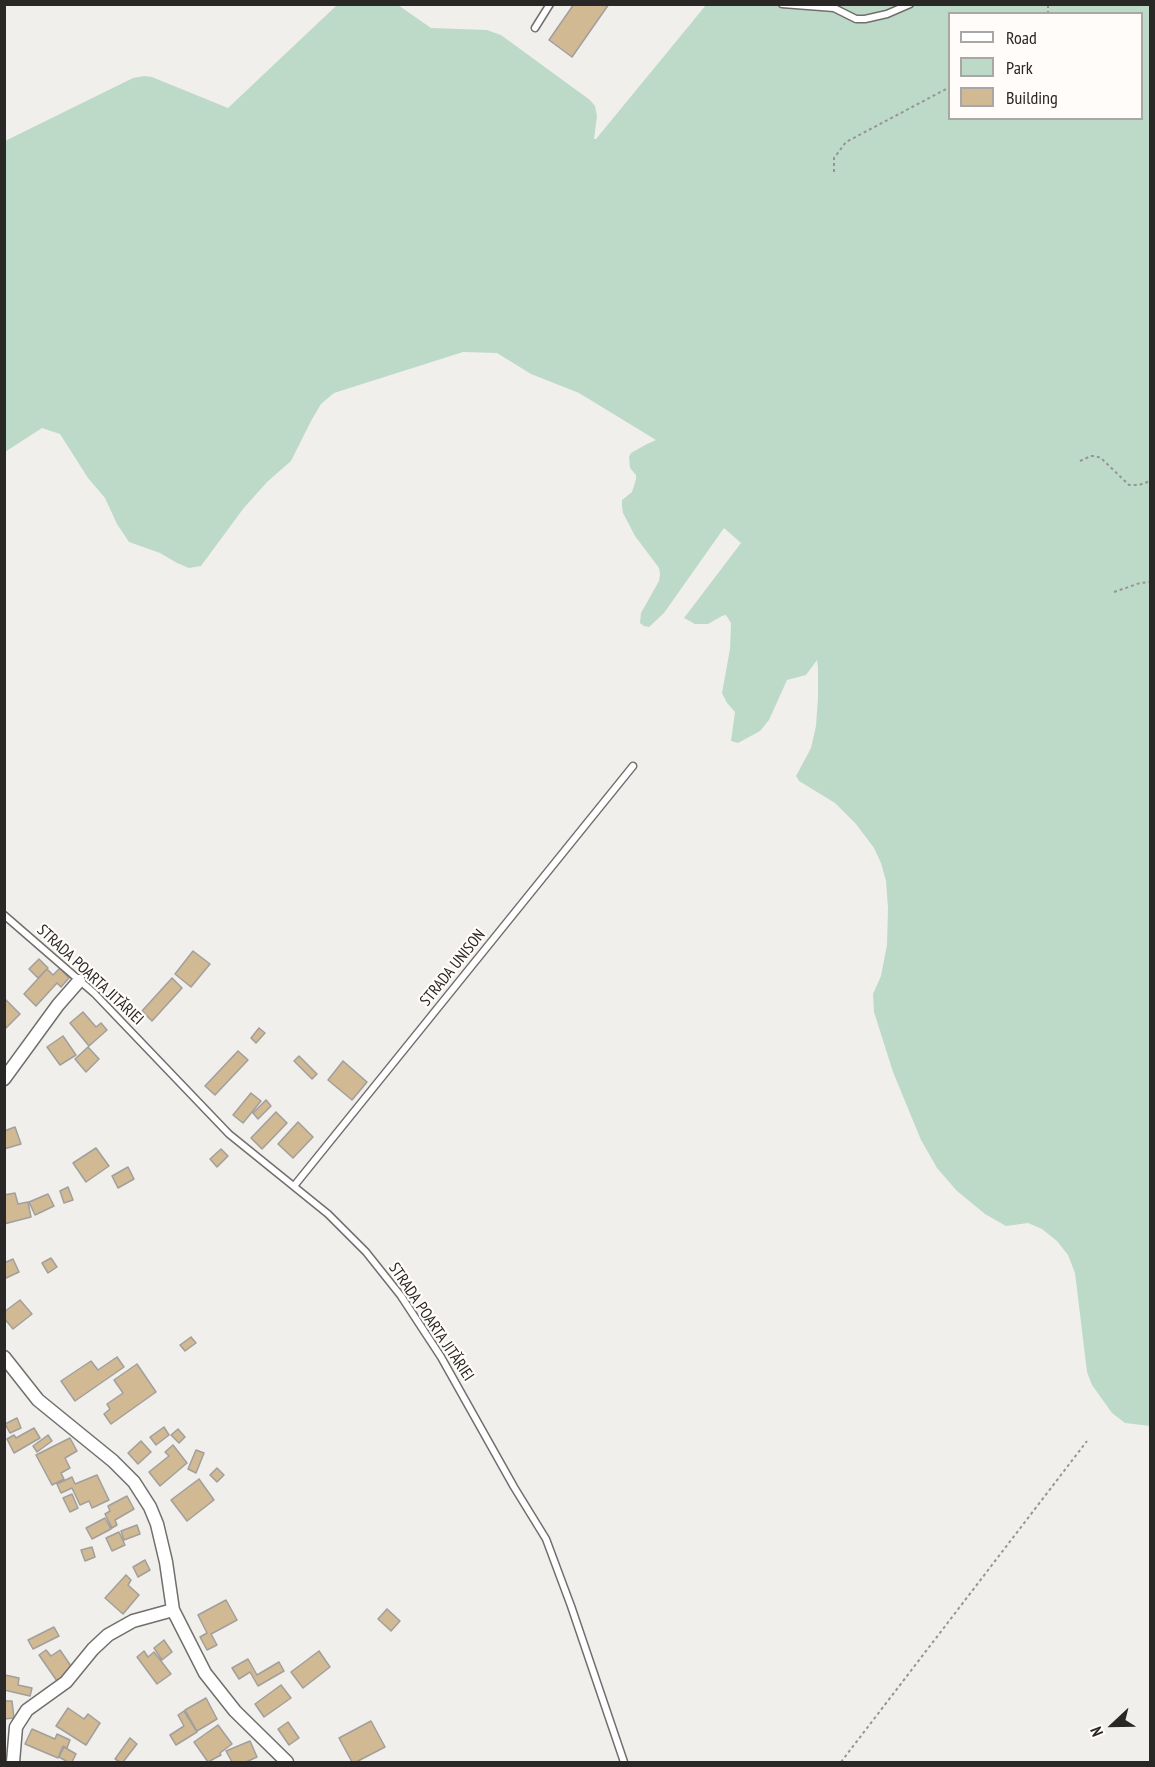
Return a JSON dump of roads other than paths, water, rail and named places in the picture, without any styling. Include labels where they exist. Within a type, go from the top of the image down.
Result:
[{"type":"street","points":[[4,1079],[45,1022],[79,981]]},
{"type":"street","points":[[4,1357],[38,1400],[113,1461],[142,1493],[157,1524],[166,1562],[173,1610],[206,1673],[235,1711],[287,1762]]},
{"type":"street","points":[[13,1762],[16,1727],[27,1710],[66,1682],[93,1648],[108,1635],[133,1621],[173,1610]]},
{"type":"lane","points":[[535,28],[550,4]]},
{"type":"lane","points":[[782,4],[834,8],[856,19],[865,19],[886,14],[910,4]]},
{"type":"lane","name":"STRADA UNISON","points":[[294,1186],[633,766]]},
{"type":"lane","name":"STRADA POARTA JITĂRIEI","points":[[4,915],[94,993],[229,1134],[328,1214],[366,1252],[401,1296],[441,1357],[546,1539],[624,1762]]}]
